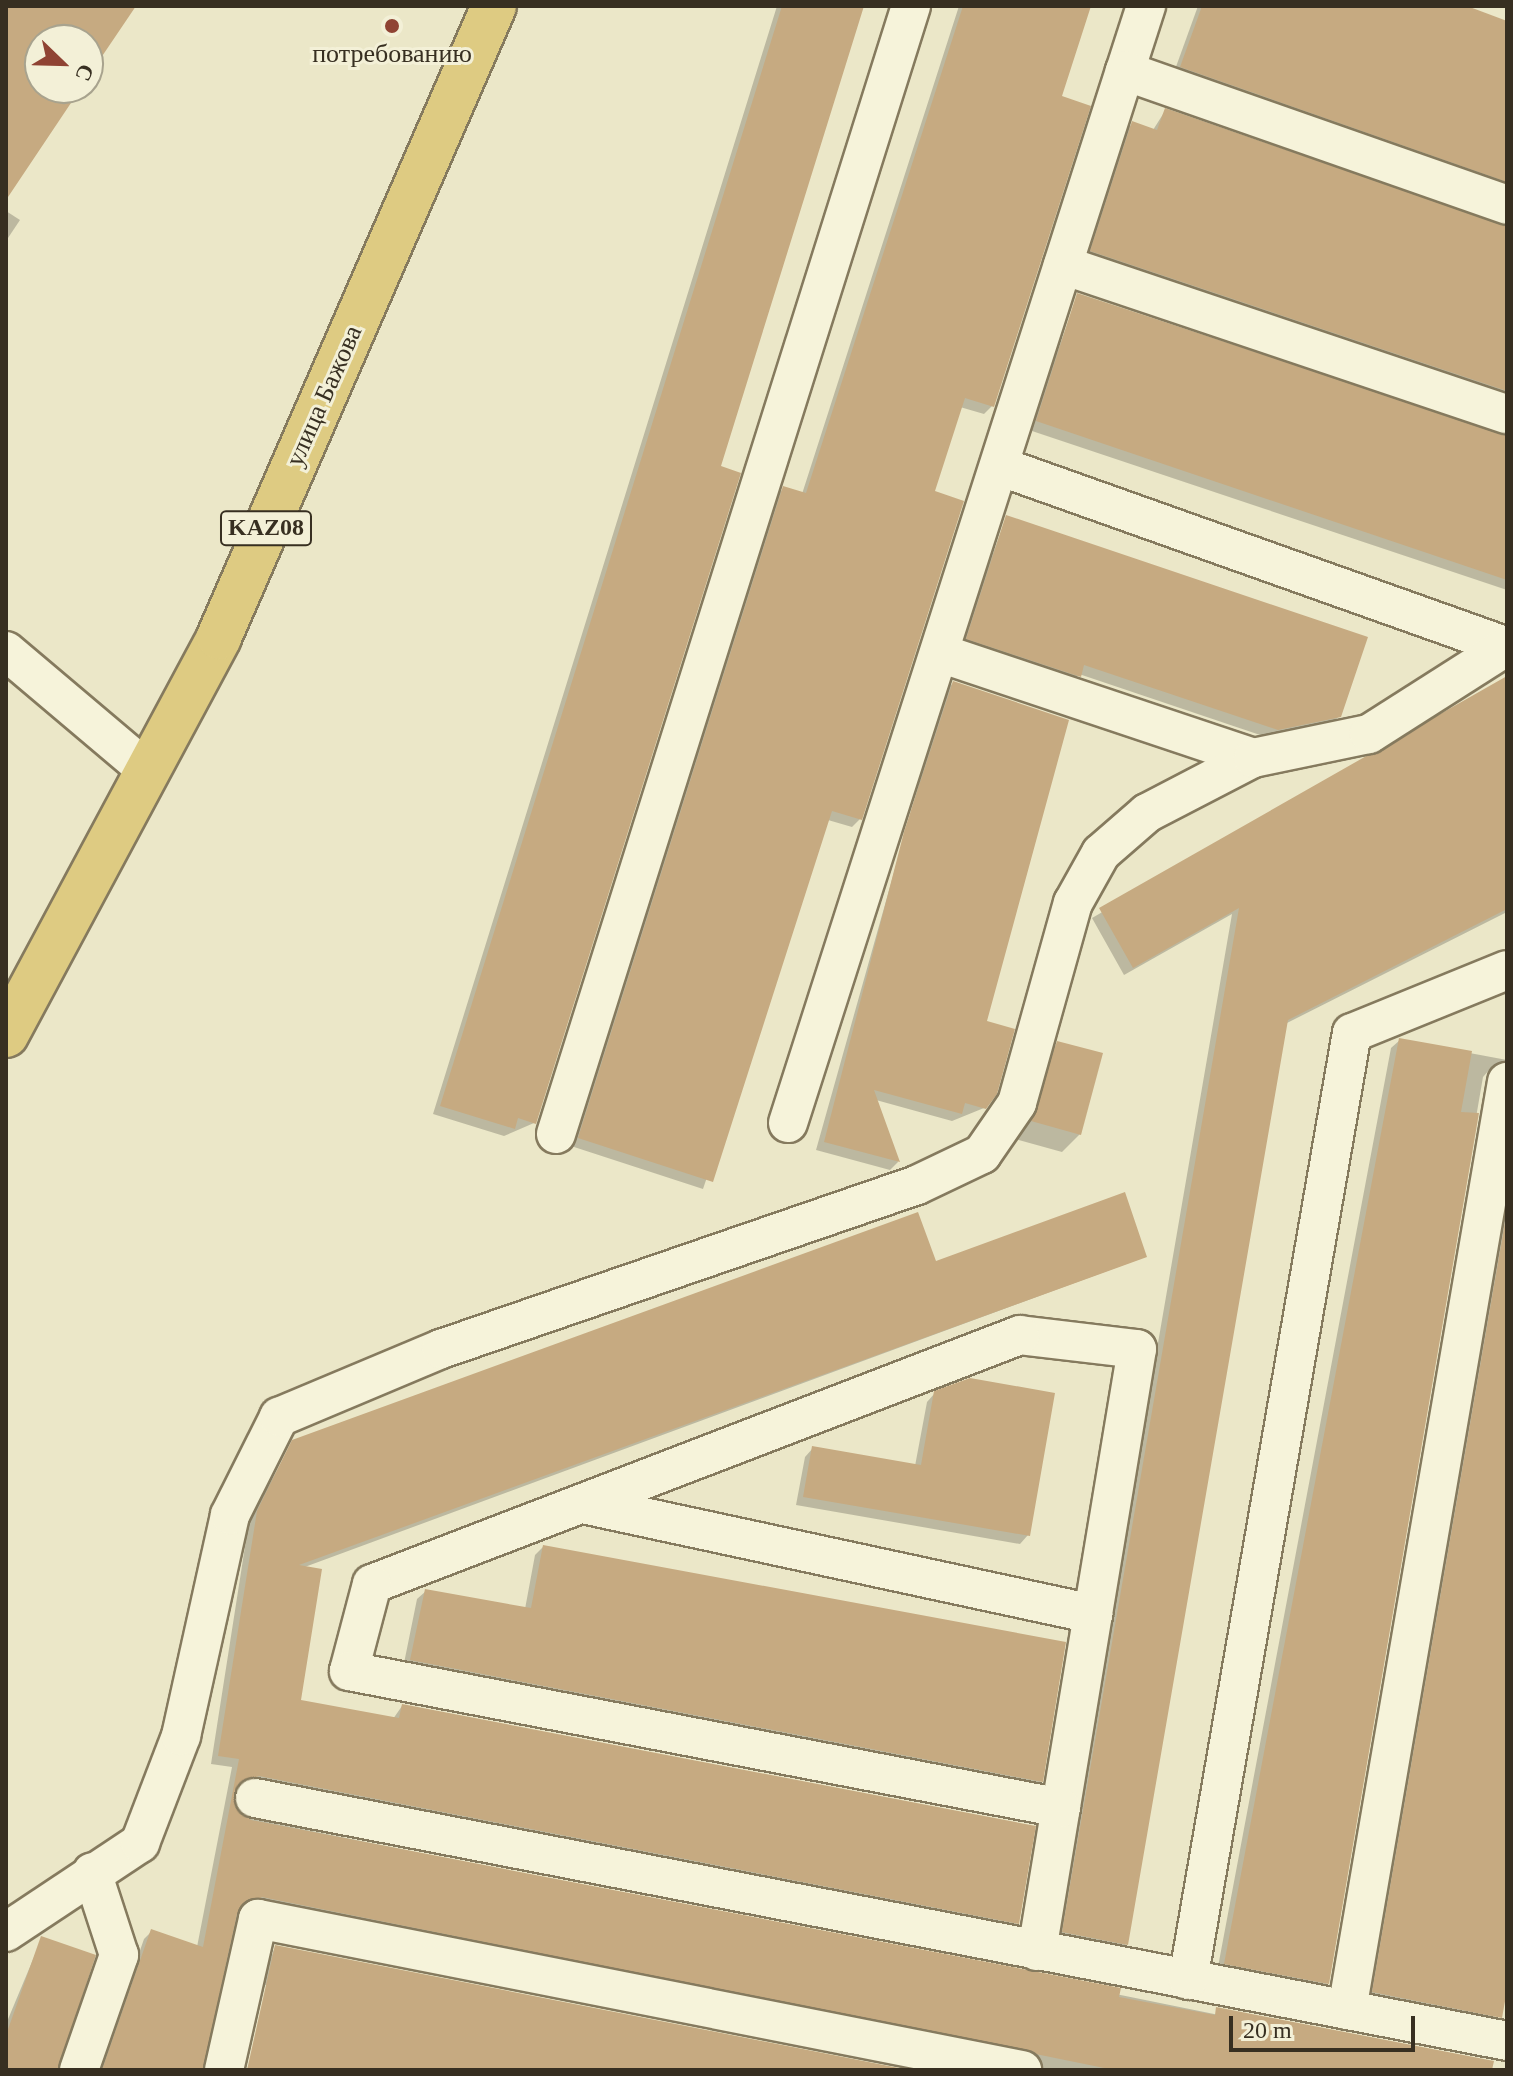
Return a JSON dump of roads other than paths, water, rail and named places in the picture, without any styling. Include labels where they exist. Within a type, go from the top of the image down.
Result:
[{"type":"highway","name":"улица Бажова","points":[[6,1035],[219,637],[494,6]]},
{"type":"lane","points":[[556,1134],[911,6]]},
{"type":"lane","points":[[788,1123],[1146,6]]},
{"type":"lane","points":[[1125,71],[1507,205]]},
{"type":"lane","points":[[1063,265],[1507,414]]},
{"type":"lane","points":[[999,466],[1506,646]]},
{"type":"lane","points":[[6,1932],[140,1843],[181,1736],[230,1515],[279,1417],[441,1349],[917,1185],[982,1154],[1017,1103],[1073,903],[1101,853],[1147,813],[1253,758],[1369,734],[1506,646]]},
{"type":"lane","points":[[6,651],[149,772]]},
{"type":"lane","points":[[940,653],[1253,758]]},
{"type":"lane","points":[[1188,1980],[1352,1033],[1507,970]]},
{"type":"lane","points":[[1347,2010],[1507,1082]]},
{"type":"lane","points":[[1037,1951],[1061,1808],[1137,1349],[1020,1335],[372,1584],[349,1671],[1061,1808]]},
{"type":"lane","points":[[583,1504],[1093,1614]]},
{"type":"lane","points":[[255,1798],[1507,2041]]},
{"type":"lane","points":[[79,2070],[119,1955],[92,1872]]},
{"type":"lane","points":[[224,2070],[258,1919],[1022,2070]]},
{"type":"place","name":"потребованию","points":[[392,26]]}]
